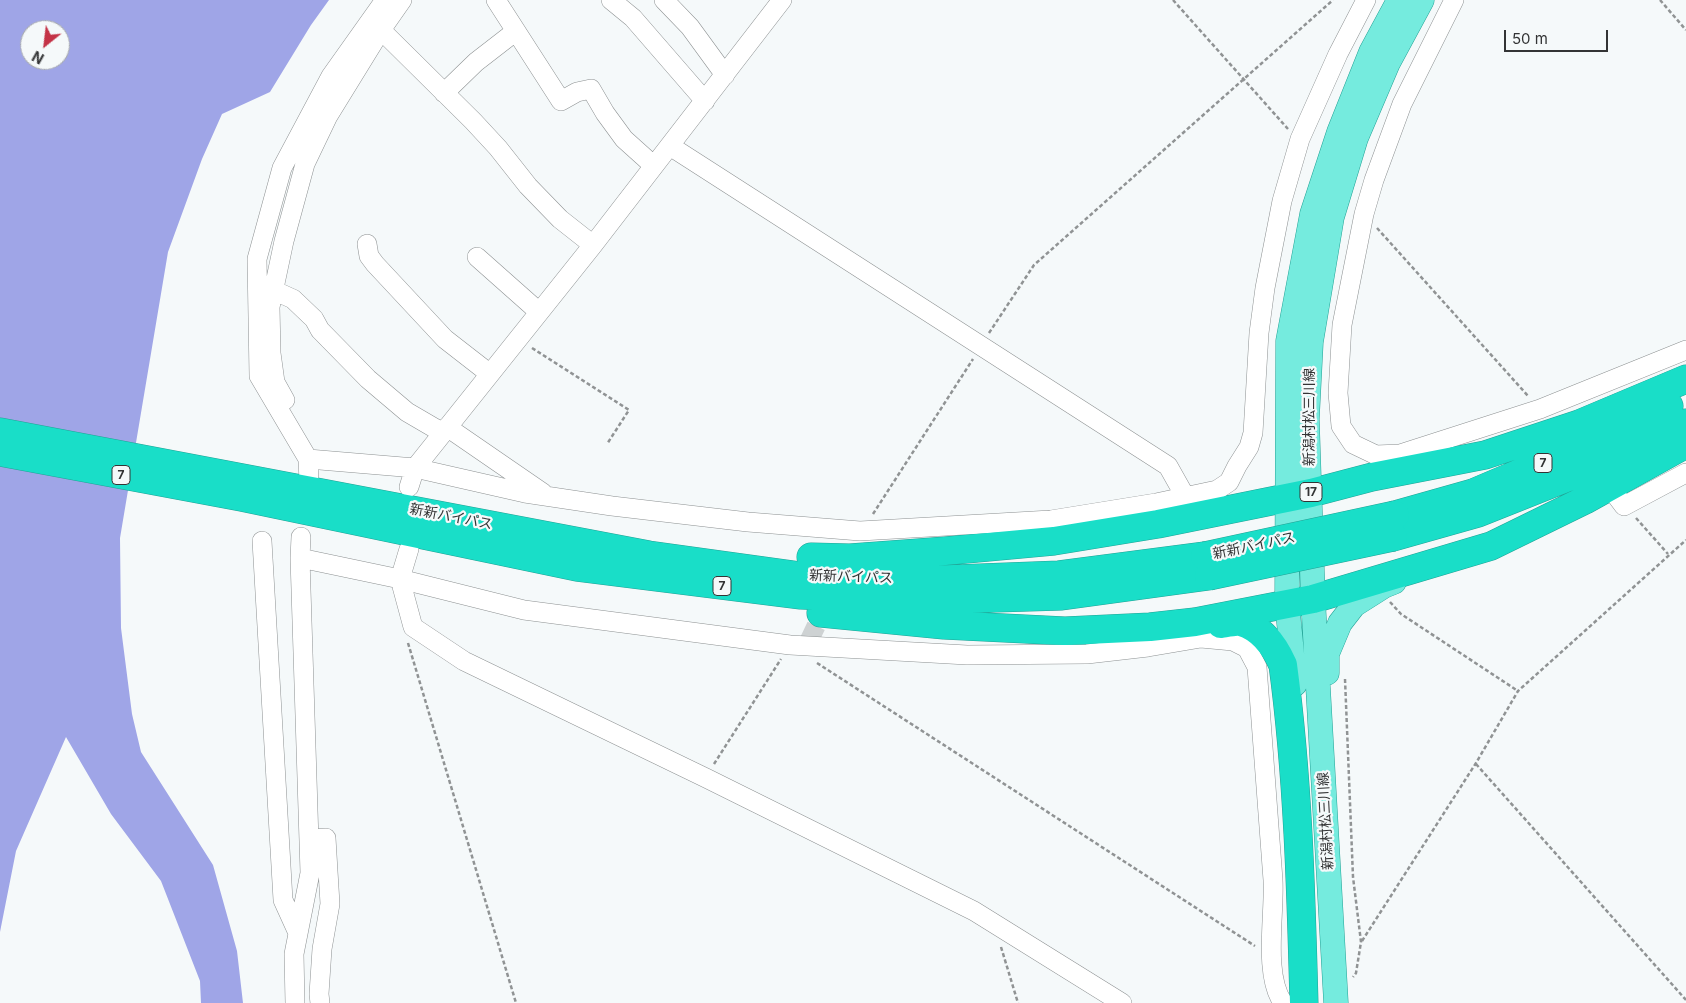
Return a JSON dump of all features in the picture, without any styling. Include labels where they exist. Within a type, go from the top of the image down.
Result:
[{"type":"highway","points":[[649,555],[850,558],[1054,541],[1158,524],[1299,495],[1374,466],[1485,455],[1579,424],[1686,379]]},
{"type":"highway","name":"新新バイパス","points":[[1394,526],[1567,453],[1686,397]]},
{"type":"highway","name":"新新バイパス","points":[[0,432],[577,567],[801,596],[930,600],[1062,596],[1394,526],[1478,513],[1571,476],[1686,423]]},
{"type":"highway","points":[[577,567],[743,604],[944,625],[1065,631],[1195,622],[1300,601],[1491,546],[1584,500],[1686,444]]},
{"type":"highway","name":"新新バイパス","points":[[0,452],[240,487],[649,555],[801,576],[928,580],[1059,575],[1207,566]]},
{"type":"highway","points":[[1158,626],[1176,628],[1198,634],[1240,622],[1266,637],[1276,650],[1283,665],[1293,773],[1301,908],[1304,1003]]},
{"type":"main road","name":"新潟村松三川線","points":[[1311,1003],[1307,855],[1300,737],[1299,495],[1288,341],[1312,214],[1339,132],[1371,52],[1399,0]]},
{"type":"main road","name":"新潟村松三川線","points":[[1299,495],[1307,419],[1311,342],[1332,217],[1356,138],[1388,63],[1422,0]]},
{"type":"main road","points":[[1324,780],[1331,764],[1327,654],[1340,623],[1354,605],[1384,586],[1463,554]]},
{"type":"main road","name":"新潟村松三川線","points":[[1300,601],[1324,780],[1336,1003]]},
{"type":"street","points":[[310,482],[308,459],[259,376],[257,258],[282,168],[331,76],[385,0]]},
{"type":"street","points":[[327,461],[303,431],[275,382],[271,353],[270,307],[284,241],[305,164],[328,116],[381,30],[402,0]]},
{"type":"street","points":[[496,0],[562,101],[577,92],[591,89],[605,113],[624,139],[654,166]]},
{"type":"street","points":[[611,0],[633,18],[705,101]]},
{"type":"street","points":[[664,0],[690,27],[725,75]]},
{"type":"street","points":[[409,487],[415,468],[540,312],[782,0]]},
{"type":"street","points":[[308,459],[415,468],[516,491],[857,538],[1051,520],[1186,498],[1217,490],[1229,482],[1249,447],[1253,433],[1259,333],[1264,288],[1282,201],[1300,139],[1338,54],[1366,0]]},
{"type":"street","points":[[1454,0],[1402,104],[1374,180],[1364,214],[1342,325],[1338,394],[1341,426],[1353,444],[1374,466],[1400,454],[1546,416],[1686,350]]},
{"type":"street","points":[[381,30],[485,134],[528,186],[560,219],[593,244]]},
{"type":"street","points":[[444,93],[476,62],[516,31]]},
{"type":"street","points":[[670,146],[1168,466],[1186,498],[1209,513]]},
{"type":"street","points":[[367,244],[369,256],[375,264],[426,319],[445,339],[490,374]]},
{"type":"street","points":[[477,257],[540,312]]},
{"type":"street","points":[[273,290],[293,299],[314,319],[320,330],[368,379],[407,412],[445,430],[548,496]]},
{"type":"street","points":[[1612,490],[1624,506],[1686,473]]},
{"type":"street","points":[[294,1003],[294,954],[310,873],[300,558],[301,537]]},
{"type":"street","points":[[262,541],[284,900],[298,933]]},
{"type":"street","points":[[409,549],[400,580],[413,628],[464,661],[930,888],[993,922],[1122,1003]]},
{"type":"street","points":[[300,558],[524,610],[799,644],[967,655],[1087,654],[1148,647],[1198,634],[1233,641],[1248,648],[1257,667],[1273,883],[1272,957],[1275,982],[1279,997],[1283,1003]]},
{"type":"street","points":[[309,839],[326,838],[330,904],[322,948],[320,1003]]},
{"type":"path","points":[[1174,0],[1290,131],[1300,139]]},
{"type":"path","points":[[857,538],[1034,265],[1333,0]]},
{"type":"path","points":[[1660,0],[1686,30]]},
{"type":"path","points":[[1364,214],[1546,416]]},
{"type":"path","points":[[518,339],[629,410],[607,444]]},
{"type":"path","points":[[1624,506],[1668,554]]},
{"type":"path","points":[[1345,674],[1353,877],[1361,942],[1476,763],[1518,691],[1668,554],[1686,540]]},
{"type":"path","points":[[1387,599],[1401,614],[1518,691]]},
{"type":"path","points":[[413,628],[405,636],[516,1003]]},
{"type":"path","points":[[706,778],[799,644]]},
{"type":"path","points":[[815,662],[1272,957]]},
{"type":"path","points":[[1476,763],[1686,1000]]},
{"type":"path","points":[[993,922],[1018,1003]]},
{"type":"water","points":[[0,0],[329,0],[311,25],[270,92],[222,114],[202,159],[168,252],[120,538],[121,628],[132,714],[141,752],[213,865],[237,951],[243,1003],[201,1003],[200,981],[161,881],[111,814],[66,737],[16,851],[0,932]]},
{"type":"tunnel","points":[[808,643],[827,603]]}]
